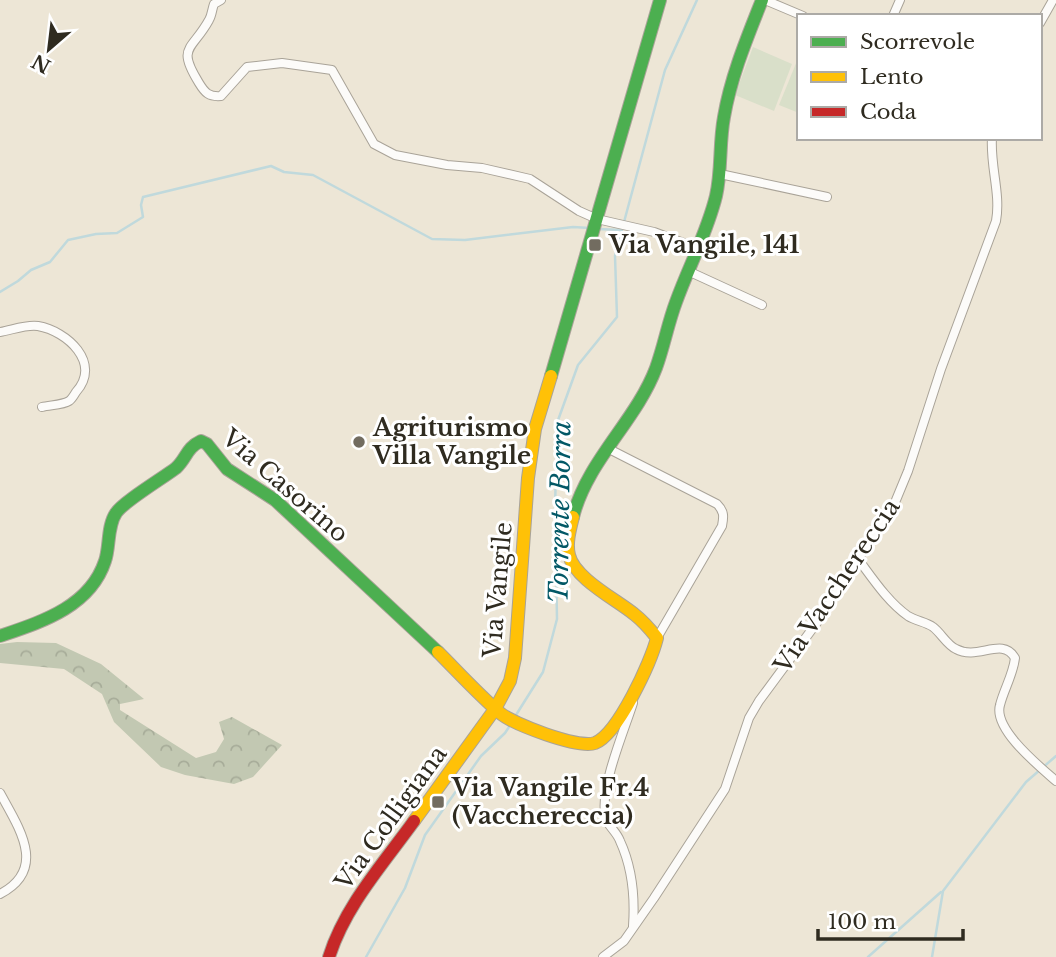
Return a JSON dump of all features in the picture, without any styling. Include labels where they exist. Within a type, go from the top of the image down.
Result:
[{"type":"street","points":[[221,0],[215,4],[211,18],[188,52],[187,66],[206,93],[212,97],[221,96],[247,67],[282,63],[332,70],[374,144],[395,155],[447,165],[482,168],[530,179],[579,211],[597,219],[654,232],[697,248]]},
{"type":"street","name":"Via Vangile","points":[[499,712],[515,658],[528,478],[536,429],[660,0]]},
{"type":"street","points":[[657,638],[651,628],[626,606],[582,577],[573,566],[569,556],[569,541],[577,505],[586,483],[610,449],[651,380],[713,207],[720,174],[723,119],[732,82],[764,0],[798,14]]},
{"type":"street","points":[[1042,19],[1053,0]]},
{"type":"street","name":"Via Vacchereccia","points":[[603,957],[624,941],[725,789],[749,718],[759,701],[821,617],[874,534],[894,508],[941,369],[996,221],[999,209],[992,167],[992,140]]},
{"type":"street","points":[[720,174],[827,197]]},
{"type":"street","points":[[688,271],[762,305]]},
{"type":"street","points":[[0,332],[35,325],[58,331],[81,353],[85,372],[82,386],[69,401],[42,407]]},
{"type":"street","name":"Via Casorino","points":[[0,636],[57,614],[86,592],[97,580],[104,566],[116,513],[179,465],[191,446],[201,441],[207,444],[227,469],[275,500],[404,619],[499,712]]},
{"type":"street","points":[[499,712],[567,743],[588,744],[608,734],[639,683],[657,638],[722,526],[724,515],[717,504],[610,449]]},
{"type":"street","points":[[858,559],[891,601],[909,617],[932,626],[955,649],[970,653],[1004,648],[1011,651],[1015,658],[1013,671],[999,707],[1000,715],[1011,736],[1056,781]]},
{"type":"street","points":[[633,926],[634,902],[629,871],[620,838],[607,823],[605,800],[607,781],[639,683]]},
{"type":"street","name":"Via Colligiana","points":[[329,957],[347,914],[499,712]]},
{"type":"street","points":[[0,793],[20,831],[27,856],[23,874],[17,883],[0,894]]},
{"type":"green space","points":[[753,47],[792,64],[774,111],[735,95]]},
{"type":"green space","points":[[797,61],[797,112],[779,105]]},
{"type":"green space","points":[[56,643],[101,664],[144,699],[120,704],[120,710],[196,758],[216,752],[224,739],[219,722],[232,717],[282,745],[253,777],[234,784],[185,775],[161,767],[114,722],[102,694],[64,669],[0,663],[0,644]]},
{"type":"waterway","name":"Torrente Borra","points":[[624,222],[665,70],[697,0]]},
{"type":"waterway","points":[[0,292],[31,270],[50,262],[68,240],[117,233],[143,217],[143,197],[271,166],[284,172],[313,175],[432,239],[465,240],[573,227],[590,228]]},
{"type":"waterway","name":"Torrente Borra","points":[[516,715],[543,672],[557,619],[557,423],[578,365],[617,317],[615,256],[622,228]]},
{"type":"waterway","points":[[597,229],[622,230]]},
{"type":"waterway","name":"Torrente Borra","points":[[366,957],[405,888],[425,835],[481,756],[511,724]]},
{"type":"waterway","points":[[932,957],[943,891],[1026,782],[1056,756]]},
{"type":"waterway","points":[[868,957],[941,892]]},
{"type":"traffic: fast","points":[[551,376],[660,0]]},
{"type":"traffic: fast","points":[[573,517],[589,478],[637,406],[656,368],[676,302],[712,210],[718,186],[722,127],[727,102],[740,57],[762,0]]},
{"type":"traffic: fast","points":[[0,636],[47,618],[76,601],[88,590],[105,561],[111,524],[116,513],[176,468],[192,447],[201,441],[207,444],[227,469],[275,500],[438,652]]},
{"type":"traffic: slow","points":[[414,821],[495,709],[510,681],[515,658],[528,478],[535,429],[551,376]]},
{"type":"traffic: slow","points":[[438,652],[507,718],[531,729],[575,742],[595,743],[604,737],[632,696],[657,638],[637,617],[587,580],[573,564],[568,546],[573,517]]},
{"type":"traffic: jam","points":[[329,957],[355,903],[414,821]]},
{"type":"place","name":"Via Vangile, 141","points":[[595,245]]},
{"type":"place","name":"Agriturismo Villa Vangile","points":[[359,442]]},
{"type":"place","name":"Via Vangile Fr.4 (Vacchereccia)","points":[[438,802]]}]
